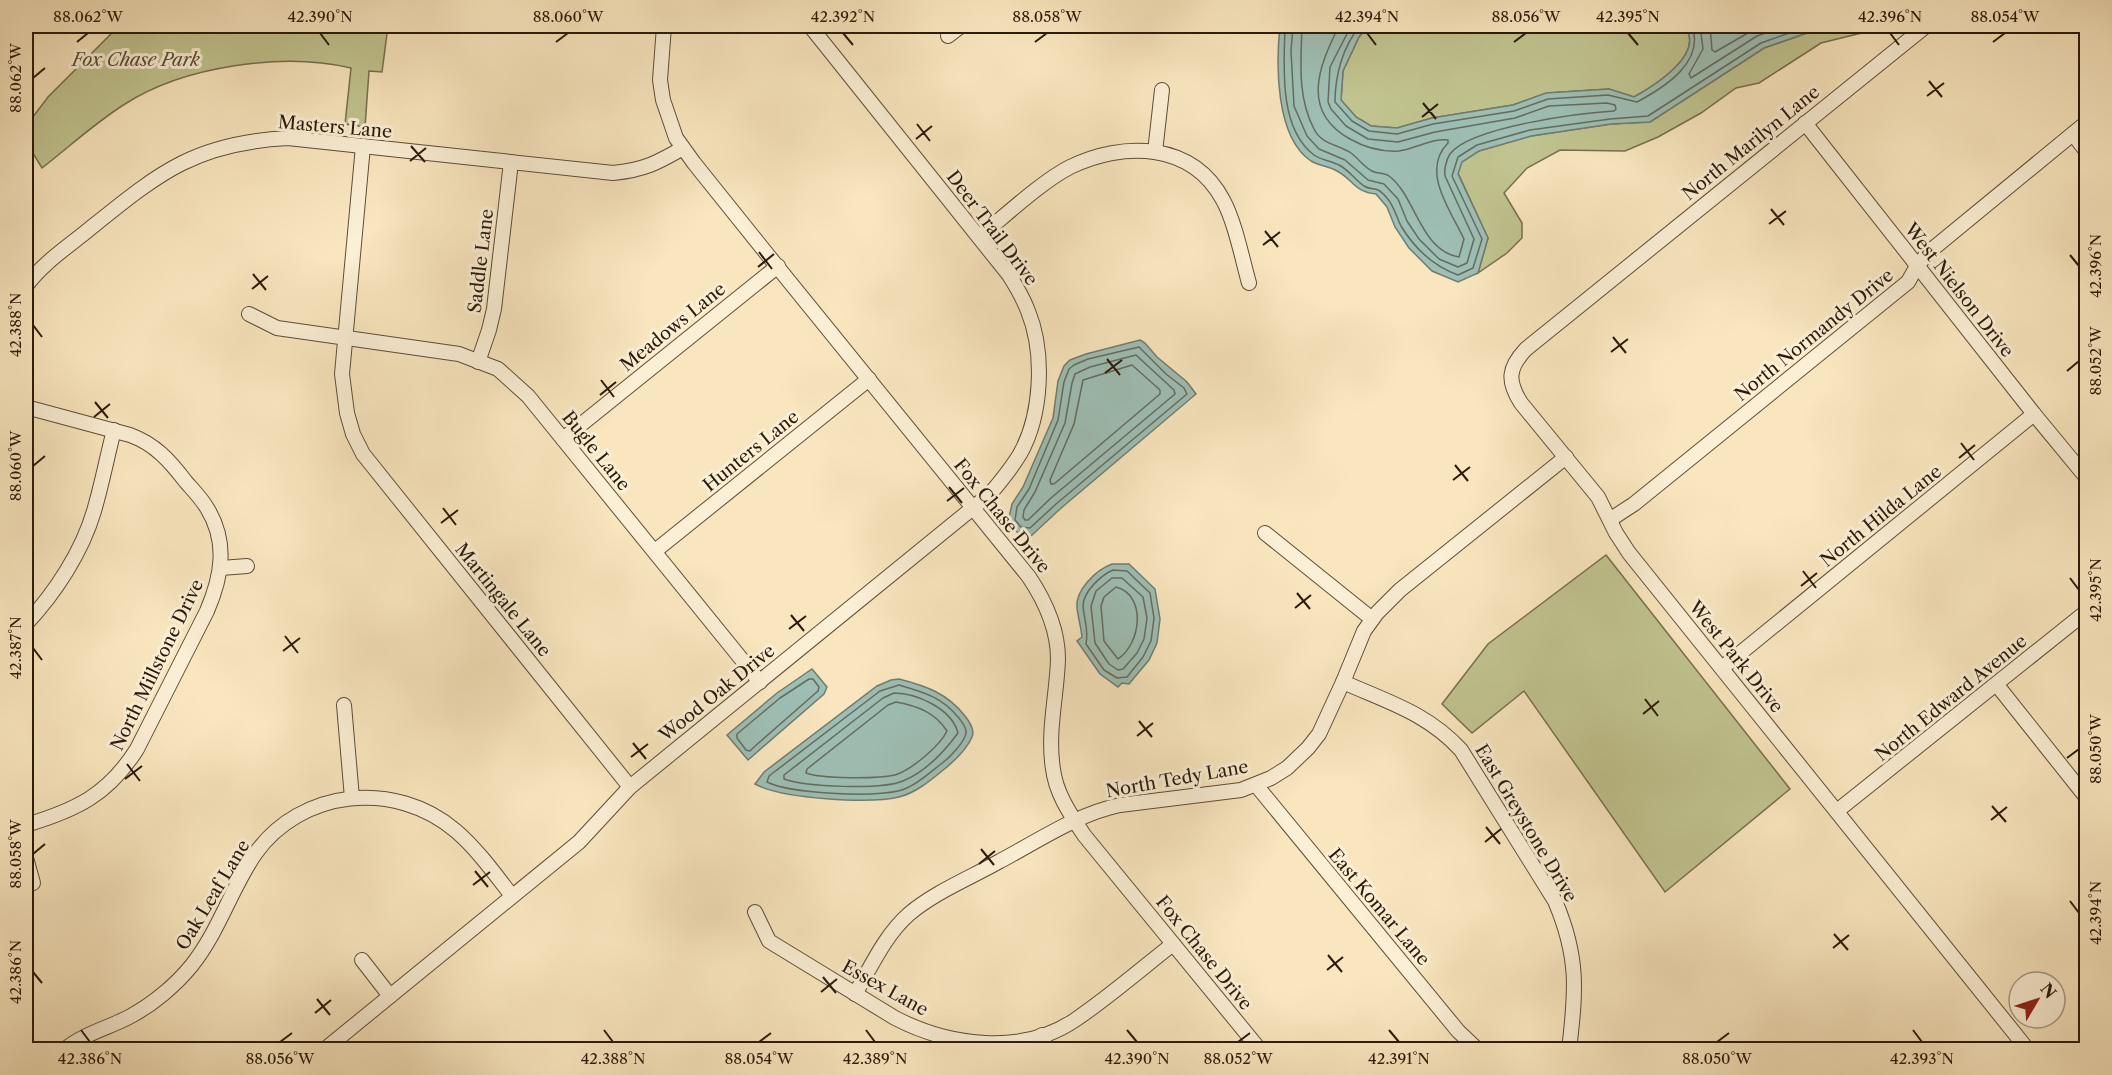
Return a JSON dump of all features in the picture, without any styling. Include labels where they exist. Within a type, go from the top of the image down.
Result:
[{"type":"street","name":"Fox Chase Drive","points":[[664,26],[660,80],[663,100],[676,138],[1042,596],[1054,629],[1058,657],[1051,735],[1053,769],[1059,791],[1084,835],[1260,1050]]},
{"type":"street","name":"Deer Trail Drive","points":[[810,26],[1009,275],[1029,312],[1035,334],[1039,381],[1036,407],[1021,453],[990,495],[973,508]]},
{"type":"street","points":[[948,36],[961,26]]},
{"type":"street","name":"North Marilyn Lane","points":[[1599,289],[1926,26]]},
{"type":"street","points":[[1155,152],[1162,90]]},
{"type":"street","name":"West Nielson Drive","points":[[1805,123],[2086,477]]},
{"type":"street","name":"North Normandy Drive","points":[[1611,519],[1634,504],[1908,282],[1917,266],[1929,252],[2086,123]]},
{"type":"street","points":[[2073,134],[2086,151]]},
{"type":"street","name":"Masters Lane","points":[[26,286],[48,263],[144,185],[195,155],[226,146],[255,140],[288,138],[613,173],[633,171],[653,165],[683,148]]},
{"type":"street","name":"Martingale Lane","points":[[363,146],[343,388],[346,413],[363,454],[630,787]]},
{"type":"street","points":[[979,237],[1069,168],[1115,153],[1138,150],[1170,154],[1202,172],[1214,186],[1228,210],[1249,283]]},
{"type":"street","name":"Saddle Lane","points":[[478,362],[494,309],[511,162]]},
{"type":"street","name":"Meadows Lane","points":[[563,439],[778,266]]},
{"type":"street","name":"West Park Drive","points":[[1599,289],[1526,349],[1513,366],[1511,374],[1514,392],[1598,497],[1629,553],[2028,1050]]},
{"type":"street","name":"Bugle Lane","points":[[249,314],[277,327],[459,354],[498,369],[528,396],[760,682]]},
{"type":"street","name":"Hunters Lane","points":[[655,552],[869,379]]},
{"type":"street","points":[[26,407],[114,430],[144,440],[160,451],[207,507],[216,528],[221,568],[247,566]]},
{"type":"street","name":"North Hilda Lane","points":[[1722,668],[2034,414]]},
{"type":"street","points":[[26,624],[56,585],[83,539],[94,513],[114,430]]},
{"type":"street","name":"North Tedy Lane","points":[[855,994],[888,938],[909,914],[942,893],[1075,821],[1111,806],[1240,790],[1256,785],[1287,768],[1308,748],[1328,718],[1364,631],[1372,619],[1400,590],[1566,457]]},
{"type":"street","name":"Wood Oak Drive","points":[[324,1050],[579,842],[630,787],[973,508]]},
{"type":"street","points":[[1265,533],[1372,619]]},
{"type":"street","name":"North Millstone Drive","points":[[26,825],[79,807],[116,779],[128,765],[218,587],[221,568]]},
{"type":"street","name":"North Edward Avenue","points":[[1837,812],[2086,612]]},
{"type":"street","name":"East Greystone Drive","points":[[1343,682],[1429,721],[1449,737],[1461,750],[1555,901],[1565,925],[1572,952],[1574,1002],[1569,1050]]},
{"type":"street","points":[[1997,685],[2086,797]]},
{"type":"street","points":[[344,705],[352,798]]},
{"type":"street","name":"East Komar Lane","points":[[1256,785],[1458,1031],[1478,1050]]},
{"type":"street","name":"Oak Leaf Lane","points":[[64,1050],[94,1032],[130,1016],[175,983],[192,964],[215,929],[256,853],[273,834],[306,811],[338,800],[368,796],[396,801],[436,817],[455,830],[471,846],[512,896]]},
{"type":"street","points":[[26,858],[33,883]]},
{"type":"street","name":"Essex Lane","points":[[754,912],[769,941],[855,994],[916,1029],[949,1039],[978,1043],[1026,1040],[1054,1032],[1075,1021],[1173,944]]},
{"type":"street","points":[[362,960],[390,996]]},
{"type":"street","points":[[1042,1035],[1047,1050]]},
{"type":"green space","name":"Fox Chase Park","points":[[119,26],[388,26],[382,72],[369,71],[365,127],[345,124],[351,68],[324,63],[265,62],[205,72],[149,91],[104,119],[42,168],[26,142],[26,126],[48,97]]},
{"type":"green space","points":[[1368,26],[1684,26],[1689,36],[1689,47],[1675,68],[1634,97],[1609,89],[1547,93],[1513,105],[1432,118],[1397,128],[1371,126],[1356,117],[1341,100],[1343,71],[1359,37]]},
{"type":"green space","points":[[1827,26],[1890,26],[1821,43],[1759,83],[1736,88],[1701,113],[1658,137],[1625,151],[1560,150],[1527,168],[1504,193],[1522,223],[1522,238],[1507,253],[1478,273],[1488,238],[1458,173],[1461,162],[1478,151],[1531,136],[1611,124],[1650,122],[1764,48]]},
{"type":"green space","points":[[1606,555],[1790,789],[1665,892],[1524,691],[1472,733],[1442,704],[1488,644]]},
{"type":"water","points":[[1280,26],[1368,26],[1359,37],[1343,71],[1341,100],[1356,117],[1371,126],[1397,128],[1432,118],[1513,105],[1546,93],[1609,89],[1634,97],[1665,77],[1684,57],[1689,47],[1689,36],[1684,26],[1827,26],[1764,48],[1650,122],[1611,124],[1531,136],[1479,151],[1462,162],[1458,174],[1488,238],[1478,273],[1458,282],[1432,271],[1409,248],[1395,227],[1387,207],[1376,194],[1363,191],[1337,171],[1311,161],[1299,150],[1290,135],[1280,98],[1278,59]]},
{"type":"water","points":[[1140,340],[1187,382],[1196,394],[1031,536],[1018,533],[1008,522],[1012,504],[1023,487],[1053,418],[1058,381],[1064,366],[1070,360],[1086,354]]},
{"type":"water","points":[[1112,564],[1129,564],[1155,589],[1160,619],[1157,643],[1149,660],[1129,684],[1122,683],[1118,687],[1100,674],[1077,641],[1082,637],[1077,608],[1079,594],[1093,576]]},
{"type":"water","points":[[812,669],[827,687],[824,694],[748,760],[727,735],[777,693]]},
{"type":"water","points":[[899,679],[943,696],[958,708],[972,729],[970,742],[963,751],[927,783],[899,797],[868,800],[805,797],[755,784],[764,772],[877,686]]}]
